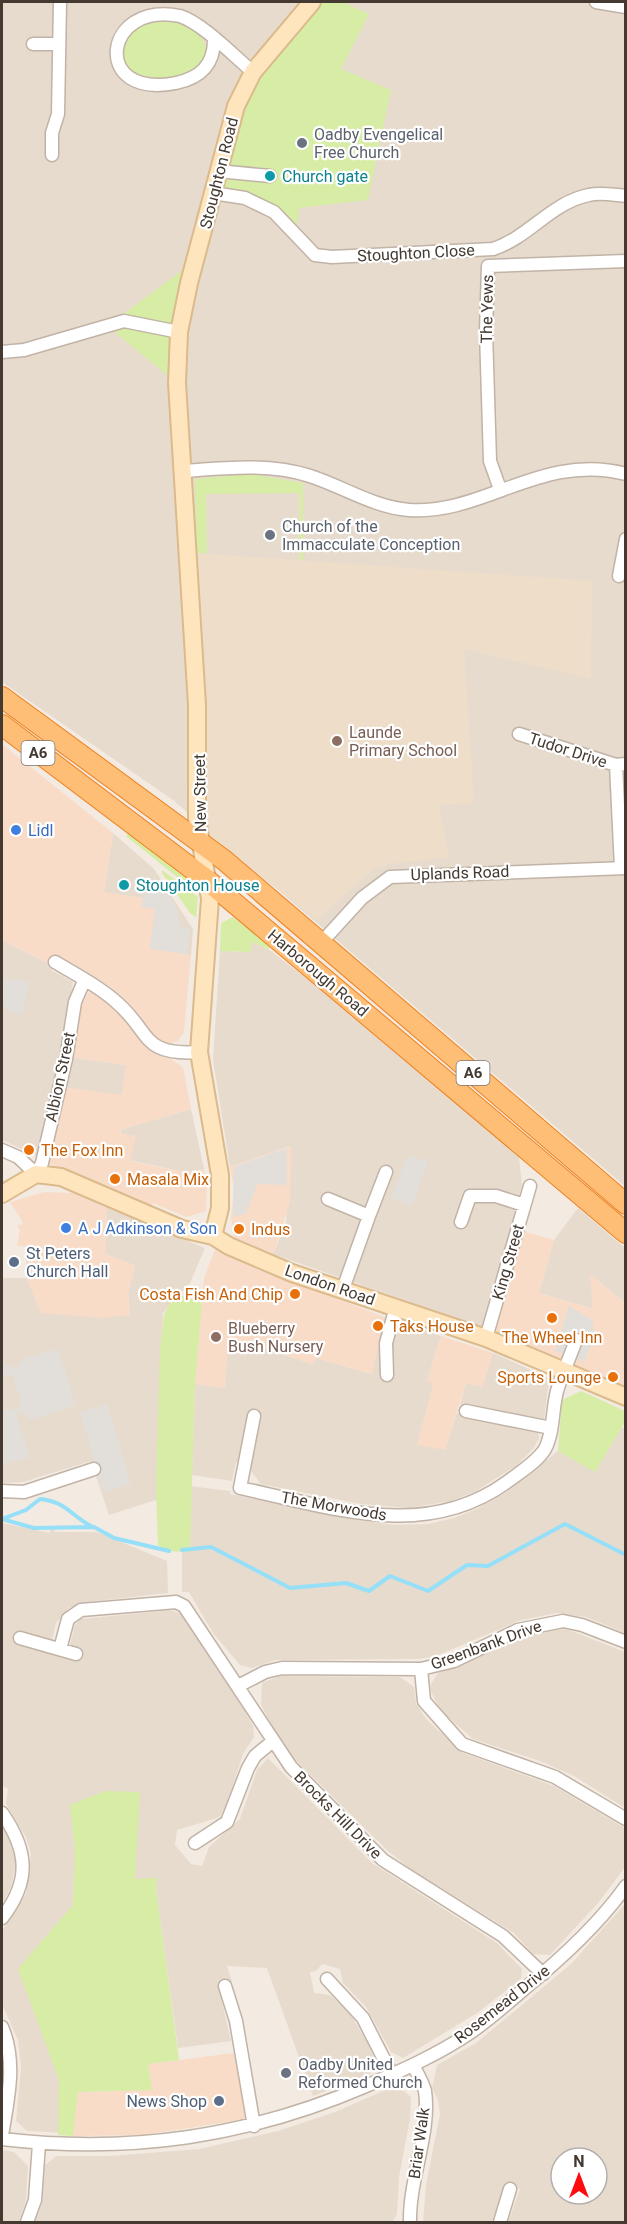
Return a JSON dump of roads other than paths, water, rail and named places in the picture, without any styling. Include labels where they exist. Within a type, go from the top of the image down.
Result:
[{"type":"highway","name":"A6","points":[[2,698],[55,735],[64,748],[204,861],[304,947],[384,1018],[425,1057],[426,1063]]},
{"type":"highway","points":[[2,698],[20,720],[88,780],[90,786],[83,794]]},
{"type":"highway","name":"A6","points":[[2,725],[83,794],[204,861]]},
{"type":"highway","name":"Harborough Road","points":[[304,947],[426,1063],[626,1233]]},
{"type":"highway","name":"Harborough Road","points":[[304,947],[626,1204]]},
{"type":"main road","name":"Stoughton Road","points":[[177,383],[179,332],[236,106],[253,72],[312,2]]},
{"type":"main road","name":"New Street","points":[[177,383],[197,705],[197,818],[210,899],[199,1052],[220,1175],[220,1208],[213,1236]]},
{"type":"main road","points":[[2,1194],[36,1174]]},
{"type":"main road","name":"London Road","points":[[36,1174],[61,1178],[183,1229],[213,1236],[259,1260],[486,1338],[626,1397]]},
{"type":"street","points":[[52,155],[52,133],[58,114],[57,2]]},
{"type":"street","points":[[596,2],[626,7]]},
{"type":"street","points":[[214,40],[211,60],[197,77],[170,84],[153,84],[132,79],[119,66],[115,56],[119,35],[124,26],[145,14],[162,13],[180,16],[193,22],[253,72]]},
{"type":"street","points":[[33,44],[58,44]]},
{"type":"street","points":[[218,171],[270,176]]},
{"type":"street","name":"Stoughton Close","points":[[213,193],[245,198],[274,212],[315,255],[332,257],[493,249],[510,244],[576,198],[591,194],[626,196]]},
{"type":"street","name":"The Yews","points":[[500,489],[490,461],[486,332],[488,266],[626,261]]},
{"type":"street","points":[[2,352],[24,350],[124,321],[179,332]]},
{"type":"street","points":[[184,471],[251,467],[309,476],[368,501],[409,510],[453,507],[535,477],[572,470],[626,474]]},
{"type":"street","points":[[619,576],[626,539]]},
{"type":"street","name":"Tudor Drive","points":[[519,734],[621,765],[623,868]]},
{"type":"street","name":"Uplands Road","points":[[304,947],[390,877],[623,868]]},
{"type":"street","points":[[55,962],[115,1000],[158,1048],[172,1053],[199,1052]]},
{"type":"street","name":"Albion Street","points":[[36,1174],[42,1163],[64,1068],[75,1002],[84,981]]},
{"type":"street","points":[[2,1150],[18,1157],[36,1174]]},
{"type":"street","points":[[344,1290],[386,1172]]},
{"type":"street","name":"King Street","points":[[486,1338],[530,1186]]},
{"type":"street","points":[[461,1222],[470,1196],[496,1196],[524,1205]]},
{"type":"street","points":[[328,1199],[369,1216]]},
{"type":"street","points":[[387,1375],[386,1343],[396,1307]]},
{"type":"street","name":"The Morwoods","points":[[254,1416],[240,1488],[392,1517],[423,1516],[449,1511],[498,1489],[543,1451],[551,1428],[556,1393],[576,1340]]},
{"type":"street","points":[[466,1411],[551,1428]]},
{"type":"street","points":[[2,1491],[24,1492],[94,1469]]},
{"type":"street","name":"Brocks Hill Drive","points":[[60,1649],[68,1619],[81,1610],[176,1602],[184,1606],[291,1767],[383,1860],[439,1898],[502,1936],[543,1974]]},
{"type":"street","name":"Greenbank Drive","points":[[238,1686],[265,1672],[282,1668],[421,1669],[454,1661],[518,1630],[549,1622],[573,1622],[626,1642]]},
{"type":"street","points":[[20,1638],[76,1654]]},
{"type":"street","points":[[421,1669],[424,1701],[462,1743],[555,1777],[626,1819]]},
{"type":"street","points":[[195,1843],[227,1822],[248,1768],[255,1756],[273,1741]]},
{"type":"street","points":[[2,1813],[18,1839],[23,1853],[23,1868],[18,1890],[2,1918]]},
{"type":"street","name":"Rosemead Drive","points":[[2,2137],[39,2144],[125,2145],[195,2138],[254,2126],[338,2098],[413,2066],[476,2029],[543,1974],[607,1912],[626,1886]]},
{"type":"street","points":[[327,1979],[363,2018],[392,2075]]},
{"type":"street","points":[[225,1986],[236,2021],[254,2126]]},
{"type":"street","points":[[2,2027],[8,2041],[10,2059],[9,2093],[2,2137]]},
{"type":"street","name":"Briar Walk","points":[[410,2223],[412,2183],[426,2109],[424,2089],[413,2066]]},
{"type":"street","points":[[27,2223],[35,2200],[39,2144]]},
{"type":"street","points":[[500,2223],[510,2188]]},
{"type":"waterway","points":[[2,1519],[26,1510],[40,1499],[63,1506],[93,1527]]},
{"type":"waterway","points":[[2,1519],[34,1528],[94,1527],[114,1538],[169,1551]]},
{"type":"waterway","points":[[182,1550],[211,1547],[290,1588],[346,1583],[369,1591],[390,1576],[428,1591],[467,1565],[488,1566],[565,1524],[626,1555]]},
{"type":"place","name":"Oadby Evengelical Free Church","points":[[302,143]]},
{"type":"place","name":"Church gate","points":[[270,176]]},
{"type":"place","name":"Church of the Immacculate Conception","points":[[270,535]]},
{"type":"place","name":"Launde Primary School","points":[[337,741]]},
{"type":"place","name":"Lidl","points":[[16,830]]},
{"type":"place","name":"Stoughton House","points":[[124,885]]},
{"type":"place","name":"The Fox Inn","points":[[29,1150]]},
{"type":"place","name":"Masala Mix","points":[[115,1179]]},
{"type":"place","name":"A J Adkinson & Son","points":[[66,1228]]},
{"type":"place","name":"Indus","points":[[239,1229]]},
{"type":"place","name":"St Peters Church Hall","points":[[14,1262]]},
{"type":"place","name":"Costa Fish And Chip","points":[[295,1294]]},
{"type":"place","name":"The Wheel Inn","points":[[552,1318]]},
{"type":"place","name":"Taks House","points":[[378,1326]]},
{"type":"place","name":"Blueberry Bush Nursery","points":[[216,1337]]},
{"type":"place","name":"Sports Lounge","points":[[613,1377]]},
{"type":"place","name":"Oadby United Reformed Church","points":[[286,2073]]},
{"type":"place","name":"News Shop","points":[[219,2101]]}]
